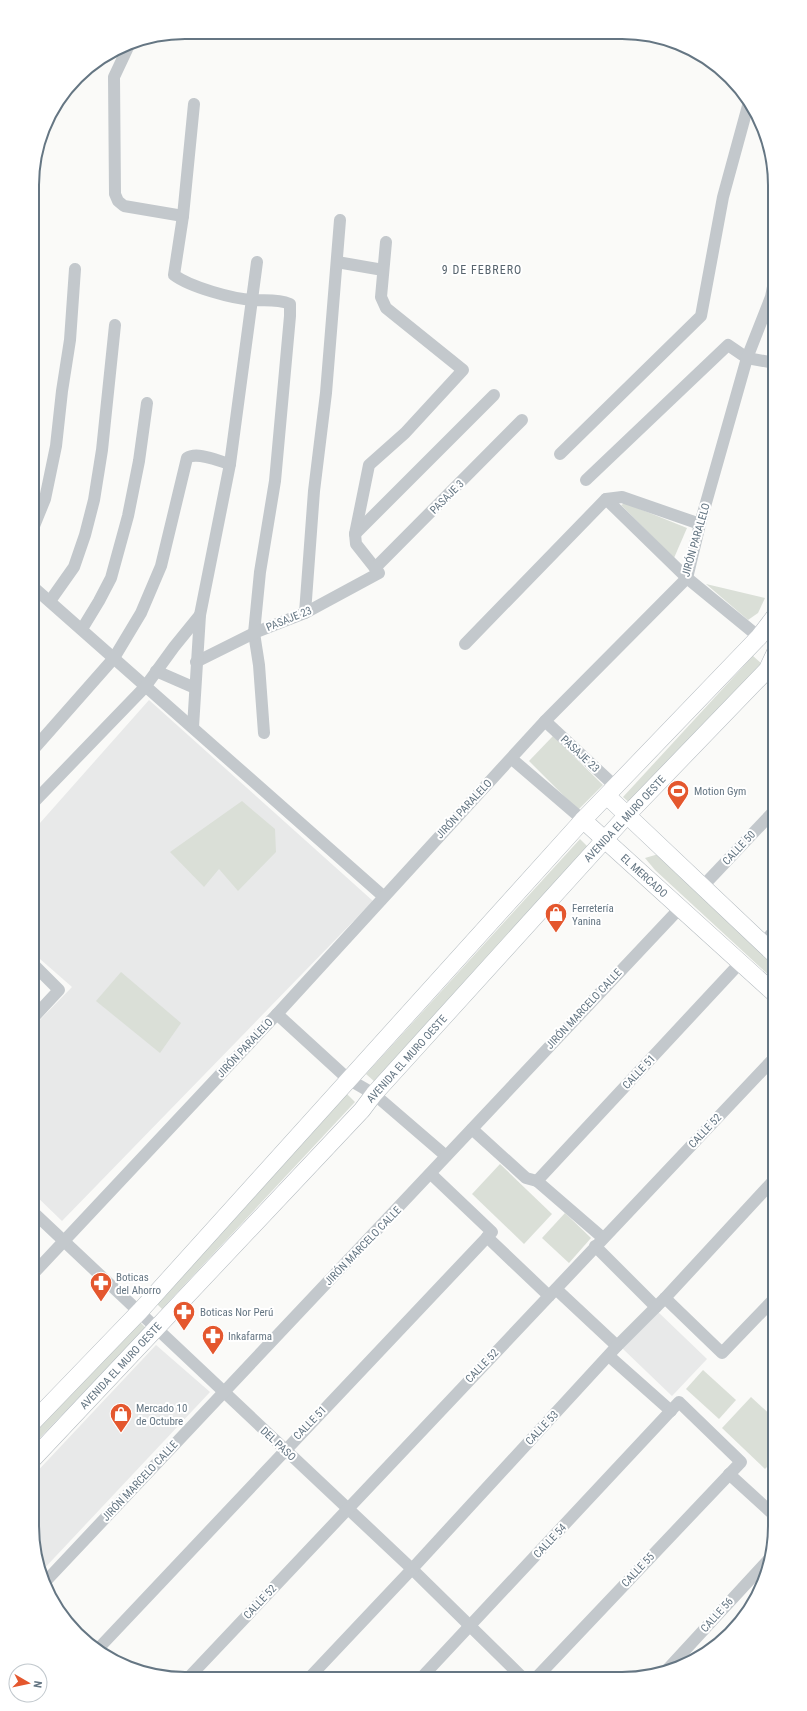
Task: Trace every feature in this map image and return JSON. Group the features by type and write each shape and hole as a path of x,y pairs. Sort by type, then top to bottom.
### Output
{"main road":[{"path":"39,1416 140,1311 583,820 759,636 768,625"},
{"name":"AVENIDA EL MURO OESTE","path":"39,1453 362,1110 374,1094 604,840 768,668"},
{"path":"611,791 627,815 768,948"},
{"name":"EL MERCADO","path":"583,820 768,988"}],"street":[{"path":"126,51 114,78 115,194 118,201 124,206 183,216"},
{"path":"194,104 183,216 174,275 182,281 209,290 252,300 281,300 290,304 274,481 260,572 254,633 259,665 264,733"},
{"path":"560,454 701,316 723,197 747,110"},
{"path":"305,613 314,491 326,393 340,220"},
{"path":"377,570 356,544 355,534 369,465 404,433 463,370 386,308 381,297 386,242"},
{"path":"193,727 200,615 230,464 258,262"},
{"path":"337,262 383,270"},
{"path":"39,514 45,499 56,446 62,391 70,340 75,269"},
{"name":"JIRÓN PARALELO","path":"39,1268 277,1014 383,896 512,759 545,721 687,578 700,524 747,358 768,305"},
{"path":"50,602 74,567 85,536 94,500 102,450 115,325"},
{"path":"586,480 728,345 747,358 768,362"},
{"path":"355,534 494,395"},
{"path":"82,629 111,578 128,516 139,461 147,402"},
{"name":"PASAJE 3","path":"377,570 522,420"},
{"path":"39,743 114,658 141,613 161,566 187,458 191,455 197,455 230,464"},
{"path":"465,644 606,499 622,497 700,524"},
{"path":"606,499 687,578 759,636"},
{"name":"PASAJE 23","path":"196,662 254,633 305,613 377,570"},
{"path":"39,592 383,896"},
{"path":"39,797 145,687 200,615"},
{"path":"156,671 195,688"},
{"name":"PASAJE 23","path":"545,721 611,791"},
{"name":"EL MERCADO","path":"512,759 583,820"},
{"name":"CALLE 50","path":"703,886 768,817"},
{"name":"JIRÓN MARCELO CALLE","path":"49,1578 223,1391 431,1174 446,1156 680,908"},
{"path":"763,943 768,938"},
{"name":"CALLE 51","path":"537,1181 740,962"},
{"path":"39,970 59,990 39,1011"},
{"path":"277,1014 348,1080 374,1094 446,1156"},
{"name":"CALLE 52","path":"194,1672 768,1063"},
{"path":"472,1129 526,1178 537,1181 599,1242 656,1307"},
{"path":"431,1174 489,1234 552,1292 617,1346"},
{"name":"CALLE 53","path":"315,1672 412,1569 617,1346 665,1298 768,1187"},
{"name":"DEL PASO","path":"39,1218 63,1242 140,1311 284,1450 412,1569 470,1628 517,1672"},
{"name":"CALLE 51","path":"101,1645 489,1234"},
{"path":"665,1298 722,1353 768,1305"},
{"path":"609,1356 675,1407"},
{"name":"CALLE 55","path":"542,1672 741,1462 675,1407"},
{"name":"CALLE 54","path":"427,1672 470,1628 675,1407"},
{"path":"729,1474 768,1510"},
{"name":"CALLE 56","path":"674,1662 762,1566"}],"shaded area":[{"path":"625,503 687,528 674,558 621,505"},
{"path":"706,584 765,598 758,613 748,620"},
{"path":"753,656 762,664 632,805 623,797"},
{"path":"149,700 373,901 62,1221 39,1199 39,1021 72,987 39,958 39,824"},
{"path":"553,736 603,785 578,810 529,761"},
{"path":"242,801 275,829 276,852 238,891 219,869 204,887 170,852"},
{"path":"580,839 589,848 375,1082 366,1074"},
{"path":"662,853 768,954 768,975 655,870 645,858"},
{"path":"121,972 181,1023 160,1053 96,1001"},
{"path":"347,1094 355,1102 162,1309 154,1301"},
{"path":"500,1164 552,1214 524,1244 472,1194"},
{"path":"565,1213 591,1238 569,1263 542,1238"},
{"path":"657,1311 707,1359 672,1396 622,1348"},
{"path":"139,1321 146,1328 39,1439 39,1424"},
{"name":"Mercado 10 de Octubre","path":"156,1345 210,1392 45,1567 39,1536 39,1470"},
{"path":"703,1370 736,1400 719,1419 686,1389"},
{"path":"751,1397 768,1413 768,1466 765,1469 722,1428"}],"place":[{"name":"Motion Gym","path":"678,810"},
{"name":"Ferretería Yanina","path":"556,934"},
{"name":"Boticas del Ahorro","path":"101,1302"},
{"name":"Boticas Nor Perú","path":"184,1332"},
{"name":"Inkafarma","path":"213,1356"},
{"name":"Mercado 10 de Octubre","path":"121,1434"}],"district":[{"name":"9 DE FEBRERO","path":"482,270"}]}
